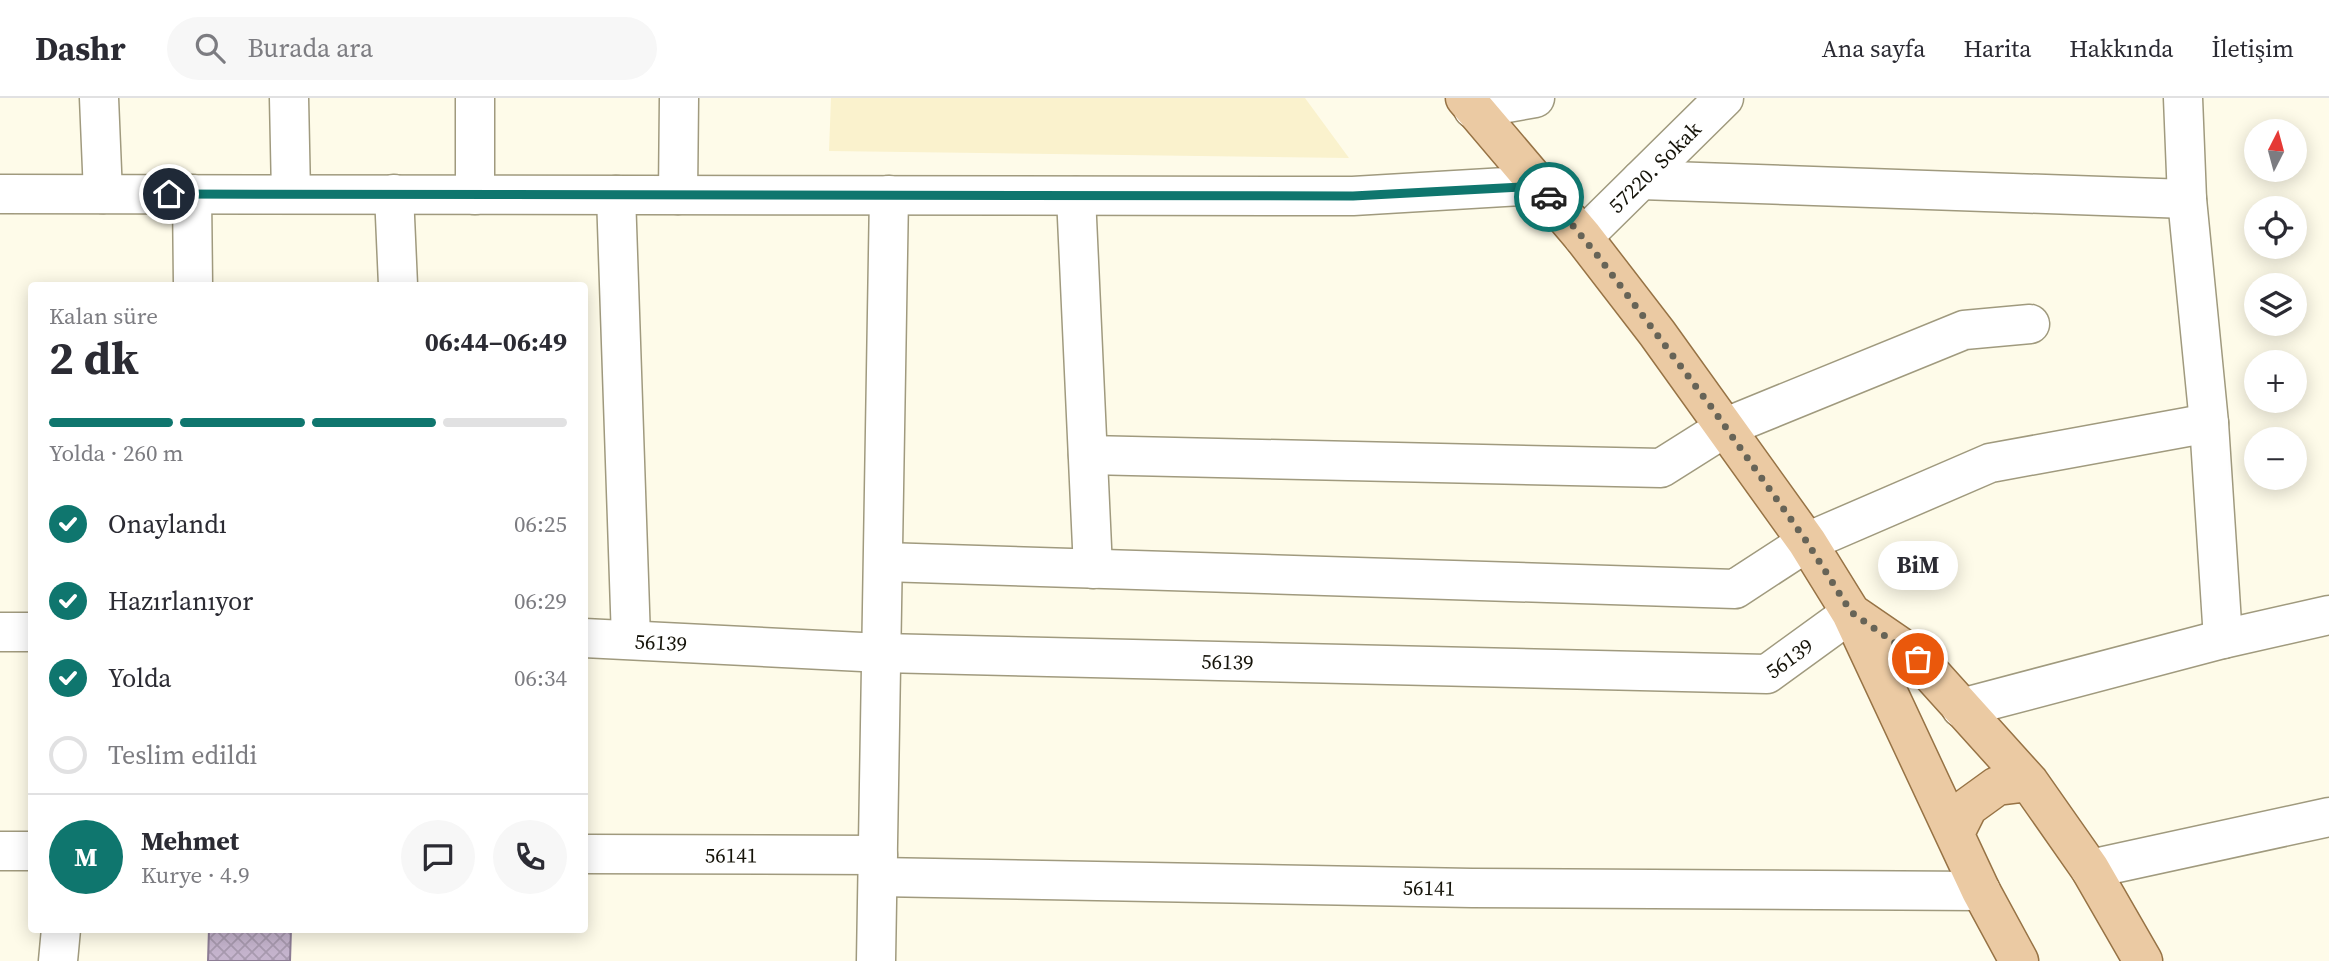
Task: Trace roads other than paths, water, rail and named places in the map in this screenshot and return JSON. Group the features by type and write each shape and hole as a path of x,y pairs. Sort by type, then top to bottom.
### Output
{"main road":[{"path":"1469,103 1583,237 1726,427 1807,542 1851,612 1981,891 2019,961"},
{"path":"1851,612 1918,659 2029,782 2090,869 2143,961"},
{"path":"1955,833 1968,807 1997,786 2029,782"}],"street":[{"path":"99,98 103,194"},
{"path":"289,98 291,194"},
{"path":"475,98 475,195"},
{"path":"678,98 678,195"},
{"path":"1469,103 1535,98"},
{"name":"57220. Sokak","path":"1583,237 1724,98"},
{"path":"2183,98 2187,200 2209,423 2223,639"},
{"path":"1641,180 2187,200"},
{"path":"0,194 1353,196 1539,186"},
{"path":"191,194 193,282"},
{"path":"394,194 398,282"},
{"path":"616,195 631,639"},
{"path":"876,961 889,195"},
{"path":"1076,196 1093,569"},
{"path":"1088,455 1661,468 1726,427 1964,330 2030,324"},
{"path":"884,562 1735,589 1807,542 1990,463 2209,423"},
{"name":"56139","path":"588,638 882,653 1767,674 1851,612"},
{"path":"1961,708 2223,639 2329,615"},
{"path":"0,632 28,632"},
{"path":"2090,869 2329,817"},
{"path":"0,851 28,851"},
{"name":"56141","path":"588,854 1472,888 1981,891"},
{"path":"58,961 61,933"}],"place":[{"name":"BiM","path":"1918,659"}]}
